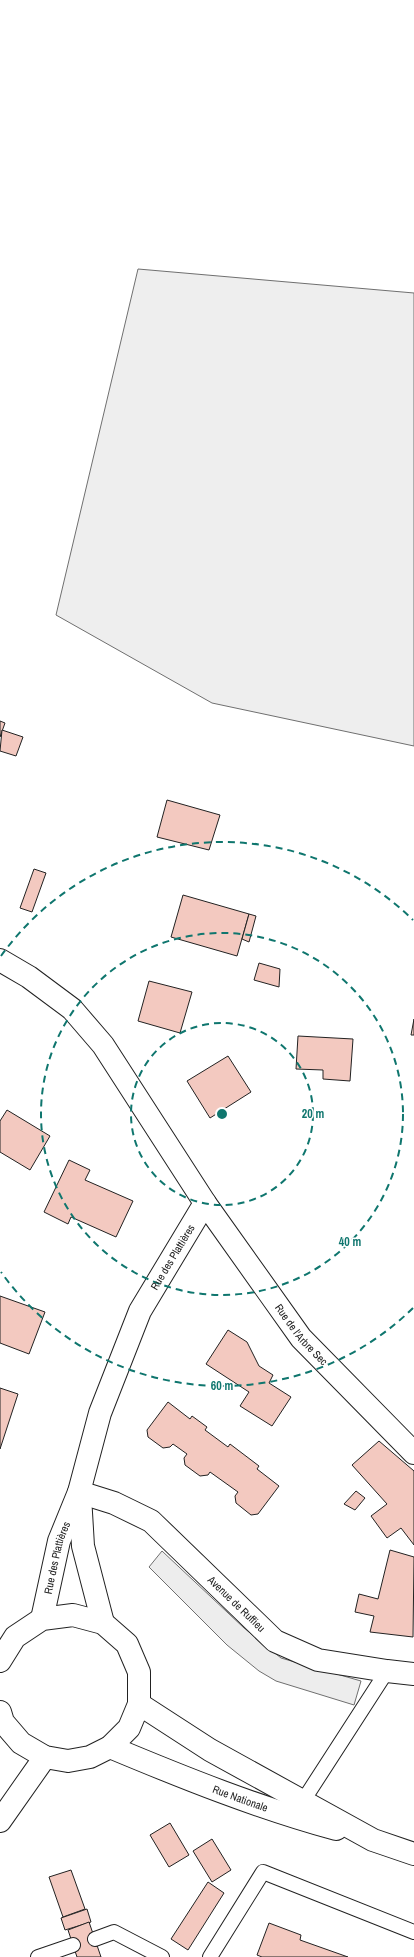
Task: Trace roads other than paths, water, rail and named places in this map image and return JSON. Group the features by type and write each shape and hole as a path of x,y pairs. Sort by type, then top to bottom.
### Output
{"street":[{"path":"0,960 29,976 72,1009 103,1045 205,1203"},
{"name":"Rue de l'Arbre Sec","path":"205,1203 301,1338 414,1454"},
{"name":"Rue des Plattières","path":"42,1619 59,1541 80,1492 100,1413 140,1311 205,1203"},
{"path":"80,1492 83,1546 103,1623"},
{"name":"Avenue de Ruffieu","path":"80,1492 114,1503 151,1521 276,1641 318,1660 387,1672 414,1674"},
{"path":"0,1662 8,1637 42,1619 73,1614 103,1623 126,1644 139,1672 139,1704 128,1728 110,1747 90,1757 68,1761 45,1757 21,1743 3,1722 0,1712"},
{"path":"139,1704 210,1750 373,1840 414,1854"},
{"name":"Rue Nationale","path":"110,1747 181,1776 284,1813 373,1840"},
{"path":"0,1821 45,1757"}],"lane":[{"path":"303,1801 387,1672"},
{"path":"210,1957 263,1872 414,1932"},
{"path":"94,1938 114,1932 162,1957"},
{"path":"38,1957 73,1945"}]}
